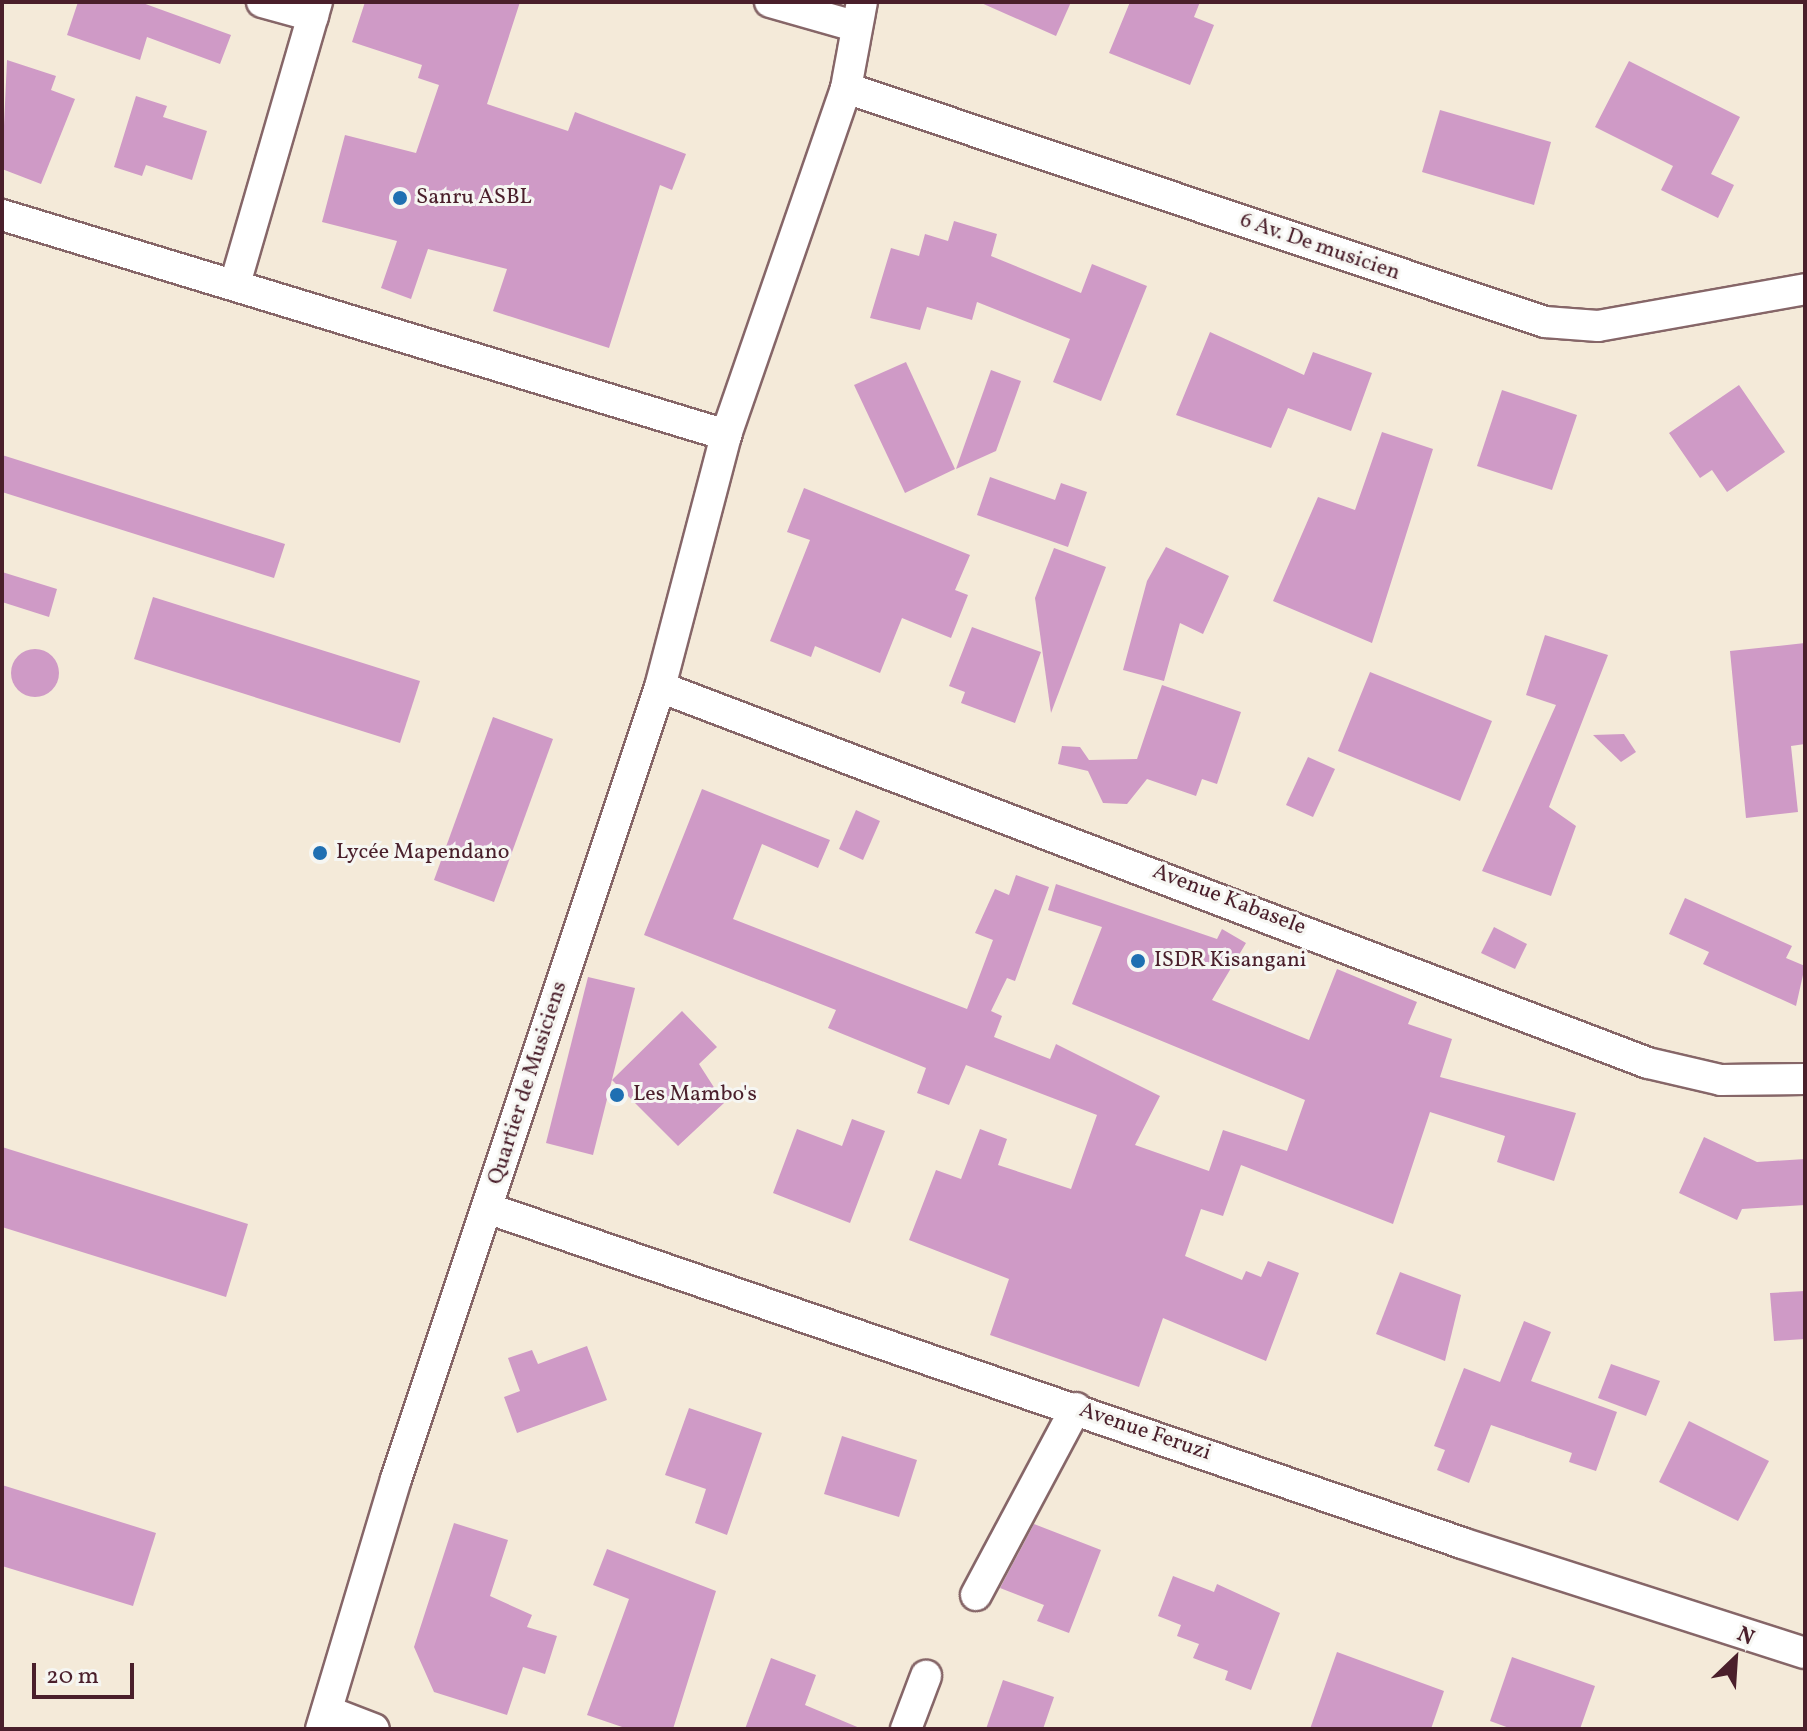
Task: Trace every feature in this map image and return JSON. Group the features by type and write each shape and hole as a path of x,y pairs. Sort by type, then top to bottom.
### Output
{"street":[{"path":"235,284 315,9 262,2"},
{"path":"770,2 858,14"},
{"name":"Quartier de Musiciens","path":"324,1720 487,1208 660,687 726,435 846,88 858,14"},
{"name":"6 Av. De musicien","path":"846,88 1545,322 1598,326 1805,289"},
{"path":"2,215 726,435"},
{"name":"Avenue Kabasele","path":"660,687 1648,1063 1721,1080 1805,1079"},
{"name":"Avenue Feruzi","path":"487,1208 1805,1653"},
{"path":"976,1595 1076,1408"},
{"path":"906,1729 926,1676"},
{"path":"324,1720 374,1729"}],"building":[{"path":"78,2 140,2 231,35 220,64 147,37 140,60 67,35"},
{"path":"365,2 520,2 487,104 568,131 575,112 686,154 672,190 660,185 609,348 493,311 507,269 428,249 411,299 381,288 397,241 322,222 345,135 416,153 439,85 418,78 422,65 352,42"},
{"path":"979,2 1071,2 1056,36"},
{"path":"1130,2 1200,2 1194,17 1214,25 1190,85 1109,53"},
{"path":"7,60 56,76 51,90 75,99 41,184 2,169"},
{"path":"1629,61 1740,117 1711,174 1734,185 1718,218 1661,190 1673,166 1595,127"},
{"path":"136,96 167,106 163,117 207,131 192,180 146,165 142,176 114,167"},
{"path":"1440,110 1551,142 1534,205 1422,172"},
{"path":"954,221 997,234 991,256 1081,293 1092,264 1147,286 1101,401 1053,382 1070,339 977,302 972,320 927,307 920,330 870,318 891,248 919,256 925,234 948,241"},
{"path":"1210,332 1304,375 1313,352 1372,373 1351,431 1288,408 1271,448 1176,415"},
{"path":"906,362 955,469 905,493 854,385"},
{"path":"991,370 1021,381 996,451 956,469"},
{"path":"1739,385 1785,452 1727,492 1712,470 1700,478 1669,433"},
{"path":"1502,390 1577,415 1552,490 1477,466"},
{"path":"1382,432 1433,449 1372,643 1273,601 1318,497 1355,510"},
{"path":"2,455 285,544 274,578 2,492"},
{"path":"990,477 1055,500 1061,483 1087,492 1068,547 977,515"},
{"path":"804,488 970,555 955,590 968,595 951,638 902,618 880,673 815,646 811,657 770,641 810,540 787,532"},
{"path":"1166,547 1229,576 1203,634 1180,623 1164,681 1123,670 1147,581"},
{"path":"1054,548 1106,567 1051,713 1035,598"},
{"path":"2,572 57,589 49,617 2,602"},
{"path":"153,597 420,681 400,743 134,659"},
{"path":"972,627 1041,652 1015,723 961,703 965,692 949,686"},
{"path":"1545,635 1608,655 1549,807 1576,826 1551,896 1482,871 1556,705 1526,695"},
{"path":"1805,643 1805,744 1791,746 1798,812 1746,818 1730,651"},
{"path":"35,649 52,656 59,673 52,690 35,697 18,690 11,673 18,656"},
{"path":"1370,672 1492,721 1460,801 1338,751"},
{"path":"1162,685 1241,712 1217,784 1202,779 1196,796 1147,779 1127,804 1103,803 1088,771 1058,764 1062,746 1080,747 1089,760 1137,759"},
{"path":"493,717 553,739 494,902 434,880"},
{"path":"1624,734 1636,752 1621,762 1593,735"},
{"path":"1308,757 1335,769 1313,817 1286,805"},
{"path":"702,789 830,840 818,868 762,844 733,919 967,1009 993,940 975,933 995,889 1009,895 1016,875 1049,887 1015,981 1007,978 991,1011 1002,1016 994,1037 1050,1059 1056,1044 1160,1096 1135,1145 1209,1171 1223,1130 1287,1151 1305,1100 1072,1004 1102,927 1048,910 1056,884 1217,939 1222,929 1246,943 1212,1000 1309,1040 1337,969 1417,1002 1408,1024 1452,1039 1440,1077 1576,1113 1554,1181 1497,1162 1505,1136 1430,1112 1393,1224 1241,1165 1223,1216 1201,1209 1185,1256 1242,1280 1246,1271 1261,1277 1268,1261 1299,1273 1266,1361 1163,1318 1139,1387 990,1335 1009,1279 909,1240 936,1170 961,1179 980,1129 1007,1139 998,1165 1071,1189 1097,1115 966,1065 949,1105 917,1093 926,1068 828,1028 836,1010 644,935"},
{"path":"856,810 880,821 863,860 839,849"},
{"path":"1685,898 1792,946 1786,958 1805,966 1796,1006 1703,964 1709,952 1669,934"},
{"path":"1494,927 1527,944 1515,969 1481,953"},
{"path":"588,977 635,988 593,1155 546,1143"},
{"path":"682,1011 717,1047 699,1064 724,1103 678,1146 612,1080"},
{"path":"852,1119 885,1131 850,1223 773,1193 797,1129 842,1146"},
{"path":"1704,1137 1757,1162 1805,1159 1805,1205 1742,1209 1737,1220 1679,1193"},
{"path":"2,1147 248,1224 226,1297 2,1227"},
{"path":"1400,1272 1461,1295 1445,1361 1376,1334"},
{"path":"1805,1291 1805,1339 1774,1341 1770,1293"},
{"path":"1524,1321 1551,1332 1531,1381 1617,1412 1596,1471 1569,1462 1572,1453 1491,1425 1469,1483 1437,1470 1445,1450 1434,1446 1464,1368 1500,1382"},
{"path":"587,1346 607,1400 517,1433 504,1397 520,1391 508,1358 532,1350 538,1364"},
{"path":"1611,1364 1660,1381 1646,1416 1598,1398"},
{"path":"689,1408 762,1433 727,1535 695,1523 706,1489 665,1475"},
{"path":"1689,1421 1769,1461 1738,1521 1659,1482"},
{"path":"842,1436 917,1460 899,1517 824,1494"},
{"path":"2,1485 156,1533 133,1606 2,1566"},
{"path":"454,1523 508,1540 490,1596 532,1615 527,1627 557,1636 545,1674 523,1667 507,1715 434,1692 414,1647"},
{"path":"1034,1524 1101,1550 1069,1633 1037,1621 1044,1605 1000,1588"},
{"path":"607,1549 716,1591 673,1729 628,1729 587,1715 629,1599 593,1585"},
{"path":"1173,1576 1214,1592 1217,1584 1280,1613 1251,1690 1225,1680 1228,1671 1193,1658 1199,1644 1177,1636 1181,1625 1158,1616"},
{"path":"1337,1652 1444,1691 1431,1729 1310,1729"},
{"path":"1512,1657 1595,1686 1580,1729 1512,1729 1490,1721"},
{"path":"771,1658 816,1675 805,1705 862,1729 745,1729"},
{"path":"1003,1680 1054,1697 1043,1729 986,1729"}],"place":[{"name":"Sanru ASBL","path":"400,198"},
{"name":"Lycée Mapendano","path":"320,853"},
{"name":"ISDR Kisangani","path":"1138,961"},
{"name":"Les Mambo's","path":"617,1095"}]}
